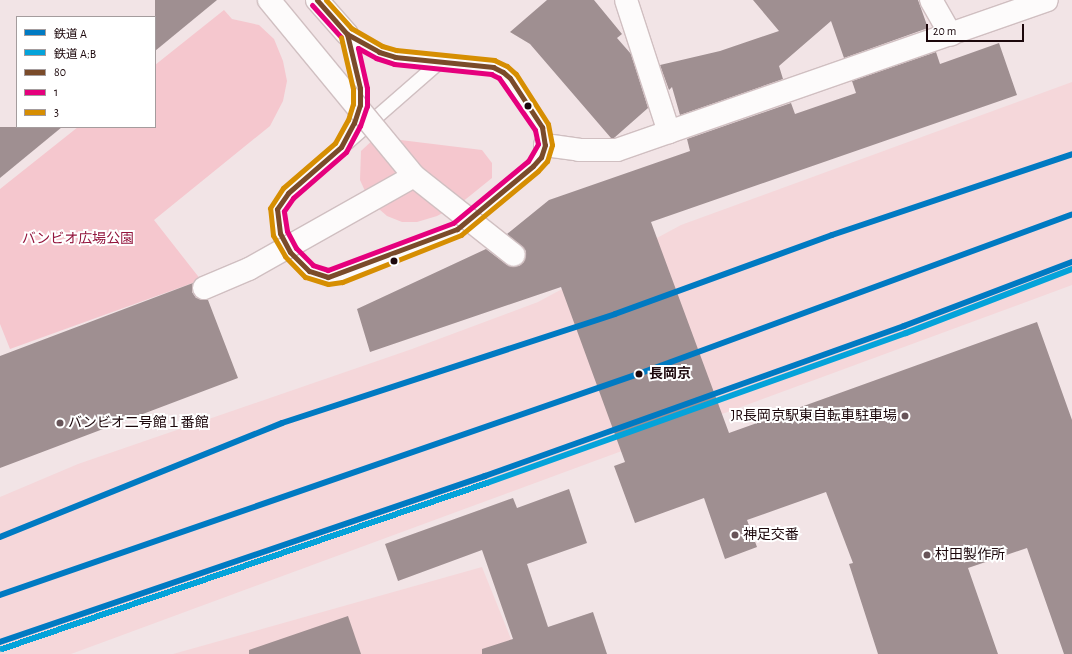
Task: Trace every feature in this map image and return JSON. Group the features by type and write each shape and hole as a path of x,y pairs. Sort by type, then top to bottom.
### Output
{"street":[{"path":"269,0 414,176 514,255"},
{"path":"317,0 347,34"},
{"path":"626,0 669,132"},
{"path":"931,0 951,35"},
{"path":"545,145 578,150 617,150 951,35 1047,0"},
{"path":"204,288 249,269 414,176"}],"lane":[{"path":"347,34 379,52 395,57 440,61 493,68 503,72 510,78 539,122 545,145 541,157 533,166 457,229 328,277 309,271 290,252 280,233 277,209 288,193 440,61"},
{"path":"341,147 360,105 359,73 347,34"}],"shaded area":[{"path":"1072,82 1072,285 71,654 0,654 0,497 78,464 412,349 538,302 681,225"},
{"path":"482,567 517,654 173,654"}],"green space":[{"name":"バンビオ広場公園","path":"224,10 232,19 259,25 274,39 283,61 287,81 283,101 270,126 154,220 201,280 10,349 0,324 0,189 77,128 156,128 156,64"},
{"path":"376,137 482,150 492,163 492,178 461,203 437,216 417,222 402,222 387,216 379,209 365,191 360,180 361,151"}],"building":[{"path":"155,0 217,0 156,50"},
{"path":"547,0 594,0 622,34 617,38 631,54 648,108 614,138 611,138 530,44 510,32"},
{"path":"753,0 918,0 928,28 844,58 831,21 779,66 783,79 680,115 672,87 669,90 660,65 720,51 779,31"},
{"path":"999,43 1017,95 651,222 729,433 1037,322 1072,420 1072,654 1064,654 1027,548 968,568 998,654 878,654 849,564 853,563 826,492 747,520 757,547 725,559 704,498 635,523 614,466 625,462 561,287 370,352 357,309 486,249 507,265 519,266 524,262 526,251 507,234 549,200 690,151 687,139 791,103 795,114 856,93 852,81 936,52 940,64"},
{"path":"0,127 61,128 0,178"},
{"name":"バンビオ二号館１番館","path":"193,283 192,292 196,298 208,300 238,378 0,468 0,356"},
{"path":"569,489 587,543 527,564 548,627 593,612 607,654 482,654 482,649 513,639 482,550 398,581 385,544 513,498 517,508"},
{"path":"348,616 361,654 249,654 249,650"}],"rail line":[{"name":"A","path":"0,537 282,423 615,314 832,235 1072,154"},
{"name":"A","path":"0,595 641,373 1072,214"},
{"name":"A","path":"0,642 485,476 904,326 1072,262"},
{"name":"A;B","path":"2,649 487,483 906,333 1072,269"}],"transit line":[{"name":"80","path":"317,0 347,34"},
{"name":"3","path":"326,0 351,28 382,46 396,50 494,60 507,66 516,74 548,124 552,145 547,161 538,171 461,235 342,282 328,284 305,277 285,256 273,235 270,208 283,188 335,143 348,120 353,104 353,89 341,37"},
{"name":"1","path":"312,5 341,37"},
{"name":"80","path":"347,34 379,52 395,57 493,67 503,72 510,78 542,127 545,145 541,157 533,166 457,229 328,277 309,271 290,252 280,233 277,209 288,193 341,147 354,123 360,105 360,88 347,34"},
{"name":"1","path":"358,48 376,58 394,64 491,74 499,78 535,130 538,144 528,161 453,223 328,270 313,265 296,248 287,231 284,211 293,198 346,152 360,126 367,106 367,88 358,48"}],"place":[{"name":"長岡京","path":"639,374"},
{"name":"JR長岡京駅東自転車駐車場","path":"905,416"},
{"name":"バンビオ二号館１番館","path":"60,423"},
{"name":"神足交番","path":"735,535"},
{"name":"村田製作所","path":"927,555"}]}
